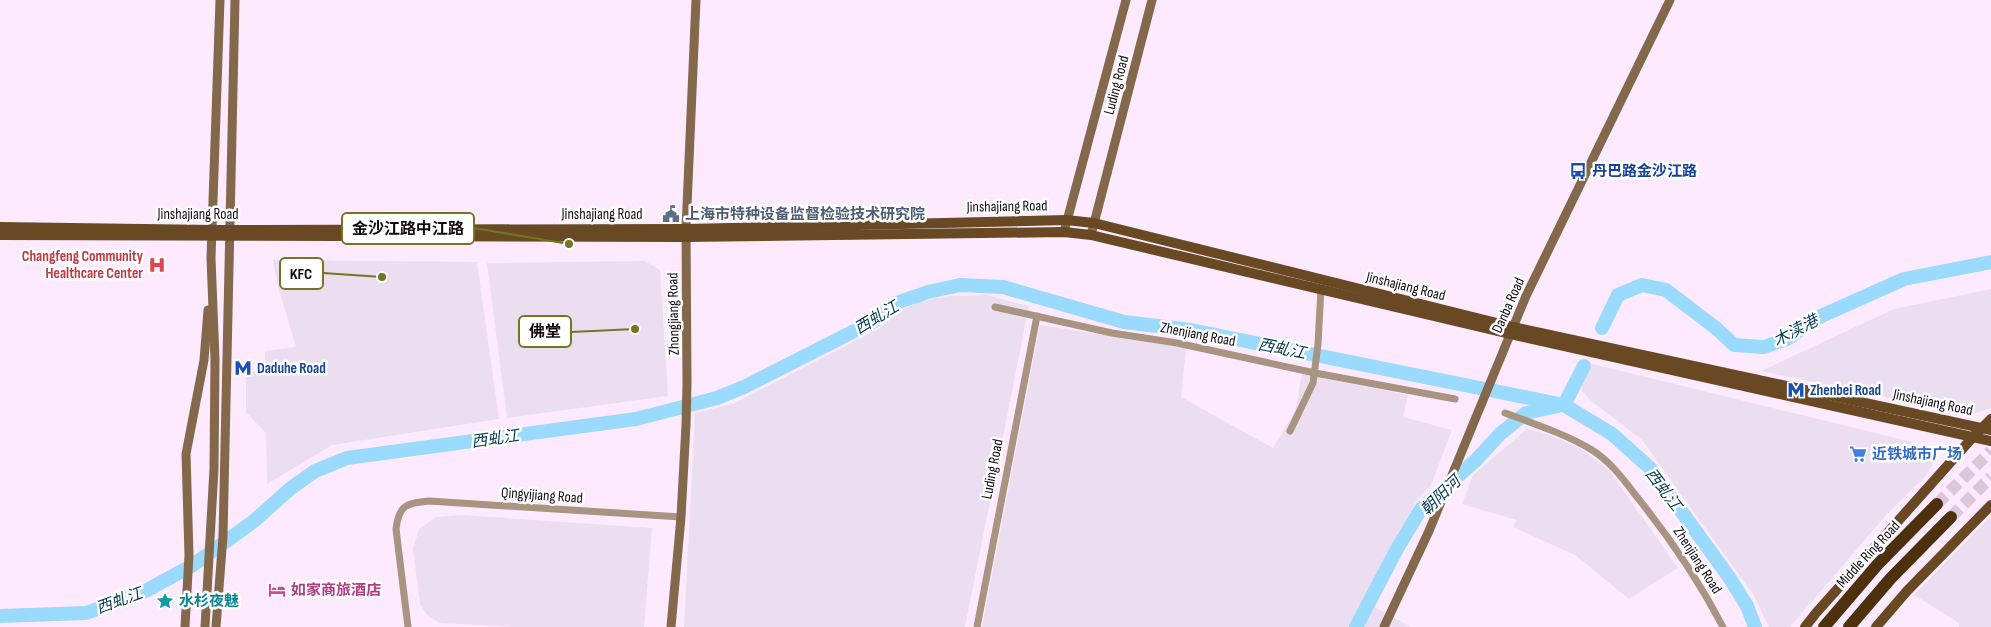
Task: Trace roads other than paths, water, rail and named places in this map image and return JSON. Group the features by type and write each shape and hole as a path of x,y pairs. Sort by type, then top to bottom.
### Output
{"highway":[{"name":"Middle Ring Road","path":"1824,627 1878,564 1938,504"},
{"path":"1849,627 1891,578 1951,517"}],"main road":[{"path":"205,627 211,545 216,378 212,298 212,234 220,0"},
{"path":"216,627 224,536 231,234 232,65 235,0"},
{"name":"Zhongjiang Road","path":"671,627 686,425 686,233 696,0"},
{"name":"Luding Road","path":"1064,232 1126,0"},
{"name":"Luding Road","path":"1091,235 1152,0"},
{"name":"Danba Road","path":"1384,627 1429,531 1526,296 1670,0"},
{"name":"Jinshajiang Road","path":"686,233 1066,220 1094,223 1511,330 1991,441"},
{"name":"Jinshajiang Road","path":"0,227 212,234"},
{"name":"Jinshajiang Road","path":"0,235 1064,232 1091,235 1321,290 1987,429"},
{"path":"185,627 189,555 186,454 202,368 207,314 212,298"},
{"path":"1805,627 1973,437 1987,429 1991,419"},
{"path":"1876,627 1907,591 1991,505"}],"street":[{"path":"1290,431 1313,383 1318,344 1321,290"},
{"name":"Zhenjiang Road","path":"995,307 1112,333 1177,343 1455,400"},
{"name":"Luding Road","path":"976,627 1037,316"},
{"name":"Zhenjiang Road","path":"1505,413 1582,445 1598,454 1612,467 1645,506 1686,563 1724,627"},
{"name":"Qingyijiang Road","path":"408,627 396,529 398,517 403,507 414,502 429,501 680,517"}],"waterway":[{"name":"木渎港","path":"1602,328 1618,295 1642,285 1666,290 1717,329 1734,345 1764,347 1787,339 1819,317 1904,279 1991,262"},
{"name":"西虬江","path":"0,616 86,613 140,594 193,565 254,521 291,488 315,471 347,458 636,419 717,398 744,387 874,321 896,303 928,292 960,285 1003,287 1124,322 1191,330 1564,405 1612,434 1650,468 1729,577 1747,606 1755,627"},
{"name":"木渎港","path":"1564,405 1584,366"},
{"name":"朝阳河","path":"1356,627 1397,549 1421,509 1476,460 1500,434 1526,413 1558,406"}],"tunnel":[{"path":"1937,504 1991,451"},
{"path":"1951,517 1991,477"}],"place":[{"name":"丹巴路金沙江路","path":"1578,171"},
{"name":"上海市特种设备监督检验技术研究院","path":"671,214"},
{"name":"金沙江路中江路","path":"569,244"},
{"name":"Changfeng Community Healthcare Center","path":"157,265"},
{"name":"KFC","path":"382,277"},
{"name":"佛堂","path":"635,329"},
{"name":"Daduhe Road","path":"243,368"},
{"name":"Zhenbei Road","path":"1796,390"},
{"name":"近铁城市广场","path":"1858,454"},
{"name":"如家商旅酒店","path":"277,590"},
{"name":"水杉夜魅","path":"165,601"}]}
